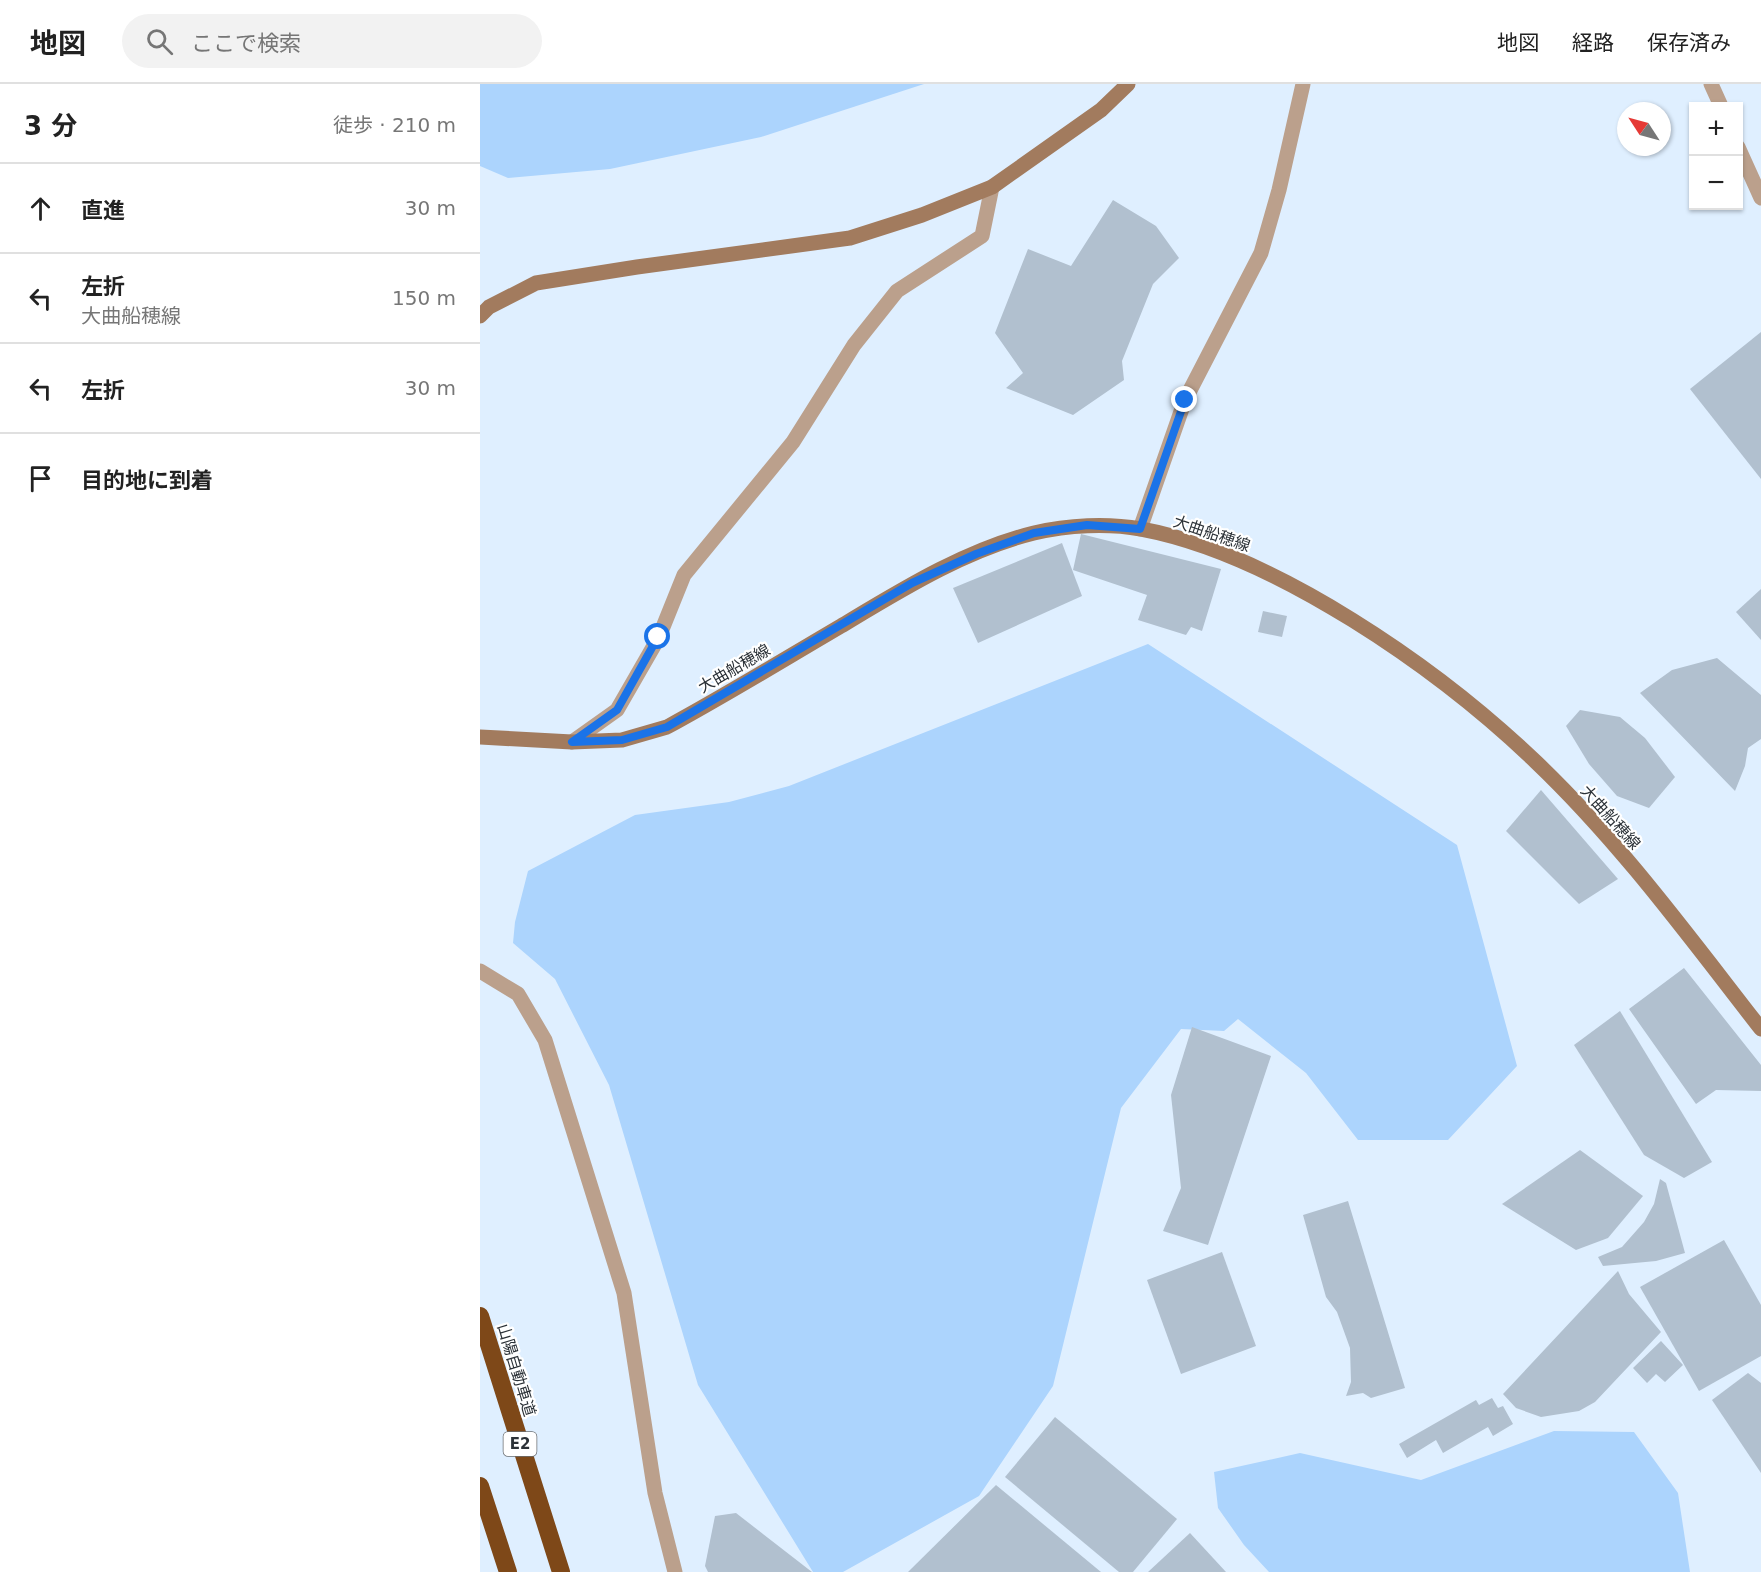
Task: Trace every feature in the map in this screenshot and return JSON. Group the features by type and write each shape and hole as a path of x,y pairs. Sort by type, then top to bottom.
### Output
{"highway":[{"name":"山陽自動車道","path":"480,1316 561,1572"},
{"path":"480,1486 508,1572"}],"main road":[{"path":"480,316 489,307 536,284 637,267 850,238 922,215 992,187 1101,110 1128,84"},
{"name":"大曲船穂線","path":"480,737 572,742 622,740 667,727 912,583 976,554 1034,533 1087,525 1140,529 1196,544 1252,566 1323,603 1392,647 1466,699 1538,763 1605,836 1679,924 1761,1029"}],"street":[{"path":"1140,529 1185,400 1261,253 1280,190 1303,84"},
{"path":"1711,84 1719,102"},
{"path":"1742,156 1761,198"},
{"path":"572,742 617,710 658,637 684,575 793,442 855,345 897,291 982,236 992,187"},
{"path":"480,971 518,994 545,1040 624,1293 655,1493 675,1572"}],"shaded area":[{"path":"480,84 924,84 761,137 610,169 508,178 480,166"},
{"path":"1148,644 1457,845 1517,1066 1448,1140 1358,1140 1306,1073 1238,1019 1224,1031 1181,1029 1121,1108 1053,1386 979,1496 843,1572 813,1572 698,1385 609,1085 555,979 513,943 515,922 528,871 635,815 729,802 789,786"},
{"path":"1554,1431 1634,1432 1678,1493 1690,1572 1269,1572 1244,1545 1218,1508 1214,1472 1300,1453 1421,1480"}],"building":[{"path":"1113,200 1156,226 1179,258 1153,284 1122,361 1124,380 1073,415 1006,388 1023,373 995,333 1028,249 1071,266"},
{"path":"1761,332 1761,479 1690,389"},
{"path":"1081,534 1221,569 1202,631 1191,627 1186,635 1138,620 1147,595 1073,570"},
{"path":"1062,543 1082,596 978,643 953,588"},
{"path":"1761,589 1761,640 1736,612"},
{"path":"1263,611 1287,616 1282,637 1258,632"},
{"path":"1717,658 1761,695 1761,739 1748,748 1745,766 1735,791 1640,693 1672,670"},
{"path":"1580,710 1620,717 1645,738 1675,777 1649,808 1617,796 1589,764 1566,726"},
{"path":"1541,790 1618,879 1579,904 1506,831"},
{"path":"1684,968 1761,1065 1761,1091 1716,1090 1696,1104 1629,1009"},
{"path":"1620,1011 1712,1162 1684,1178 1644,1155 1574,1045"},
{"path":"1192,1027 1271,1056 1208,1245 1163,1231 1181,1188 1171,1095"},
{"path":"1580,1150 1643,1196 1608,1238 1576,1250 1502,1204"},
{"path":"1660,1179 1666,1183 1685,1253 1656,1261 1603,1266 1598,1257 1622,1247 1644,1222 1654,1204"},
{"path":"1348,1201 1405,1388 1371,1398 1363,1393 1346,1396 1351,1382 1350,1348 1337,1312 1326,1297 1303,1215"},
{"path":"1724,1240 1761,1305 1761,1356 1699,1391 1640,1287"},
{"path":"1222,1252 1256,1346 1181,1374 1147,1280"},
{"path":"1618,1271 1629,1294 1661,1332 1595,1402 1579,1411 1541,1417 1516,1408 1503,1394"},
{"path":"1661,1341 1683,1365 1665,1382 1656,1374 1647,1383 1633,1368"},
{"path":"1748,1373 1761,1383 1761,1473 1712,1400"},
{"path":"1492,1398 1498,1408 1503,1406 1513,1424 1493,1436 1488,1427 1443,1453 1436,1440 1407,1458 1399,1444 1476,1400 1479,1405"},
{"path":"1055,1417 1177,1519 1133,1572 1119,1572 1005,1477"},
{"path":"996,1485 1101,1572 908,1572"},
{"path":"736,1513 812,1572 708,1572 705,1566 715,1516"},
{"path":"1190,1533 1226,1572 1148,1572"}],"route":[{"path":"658,637 617,710 572,742 622,740 667,727 724,696 912,583 976,554 1034,533 1087,525 1140,529 1185,400"}]}
